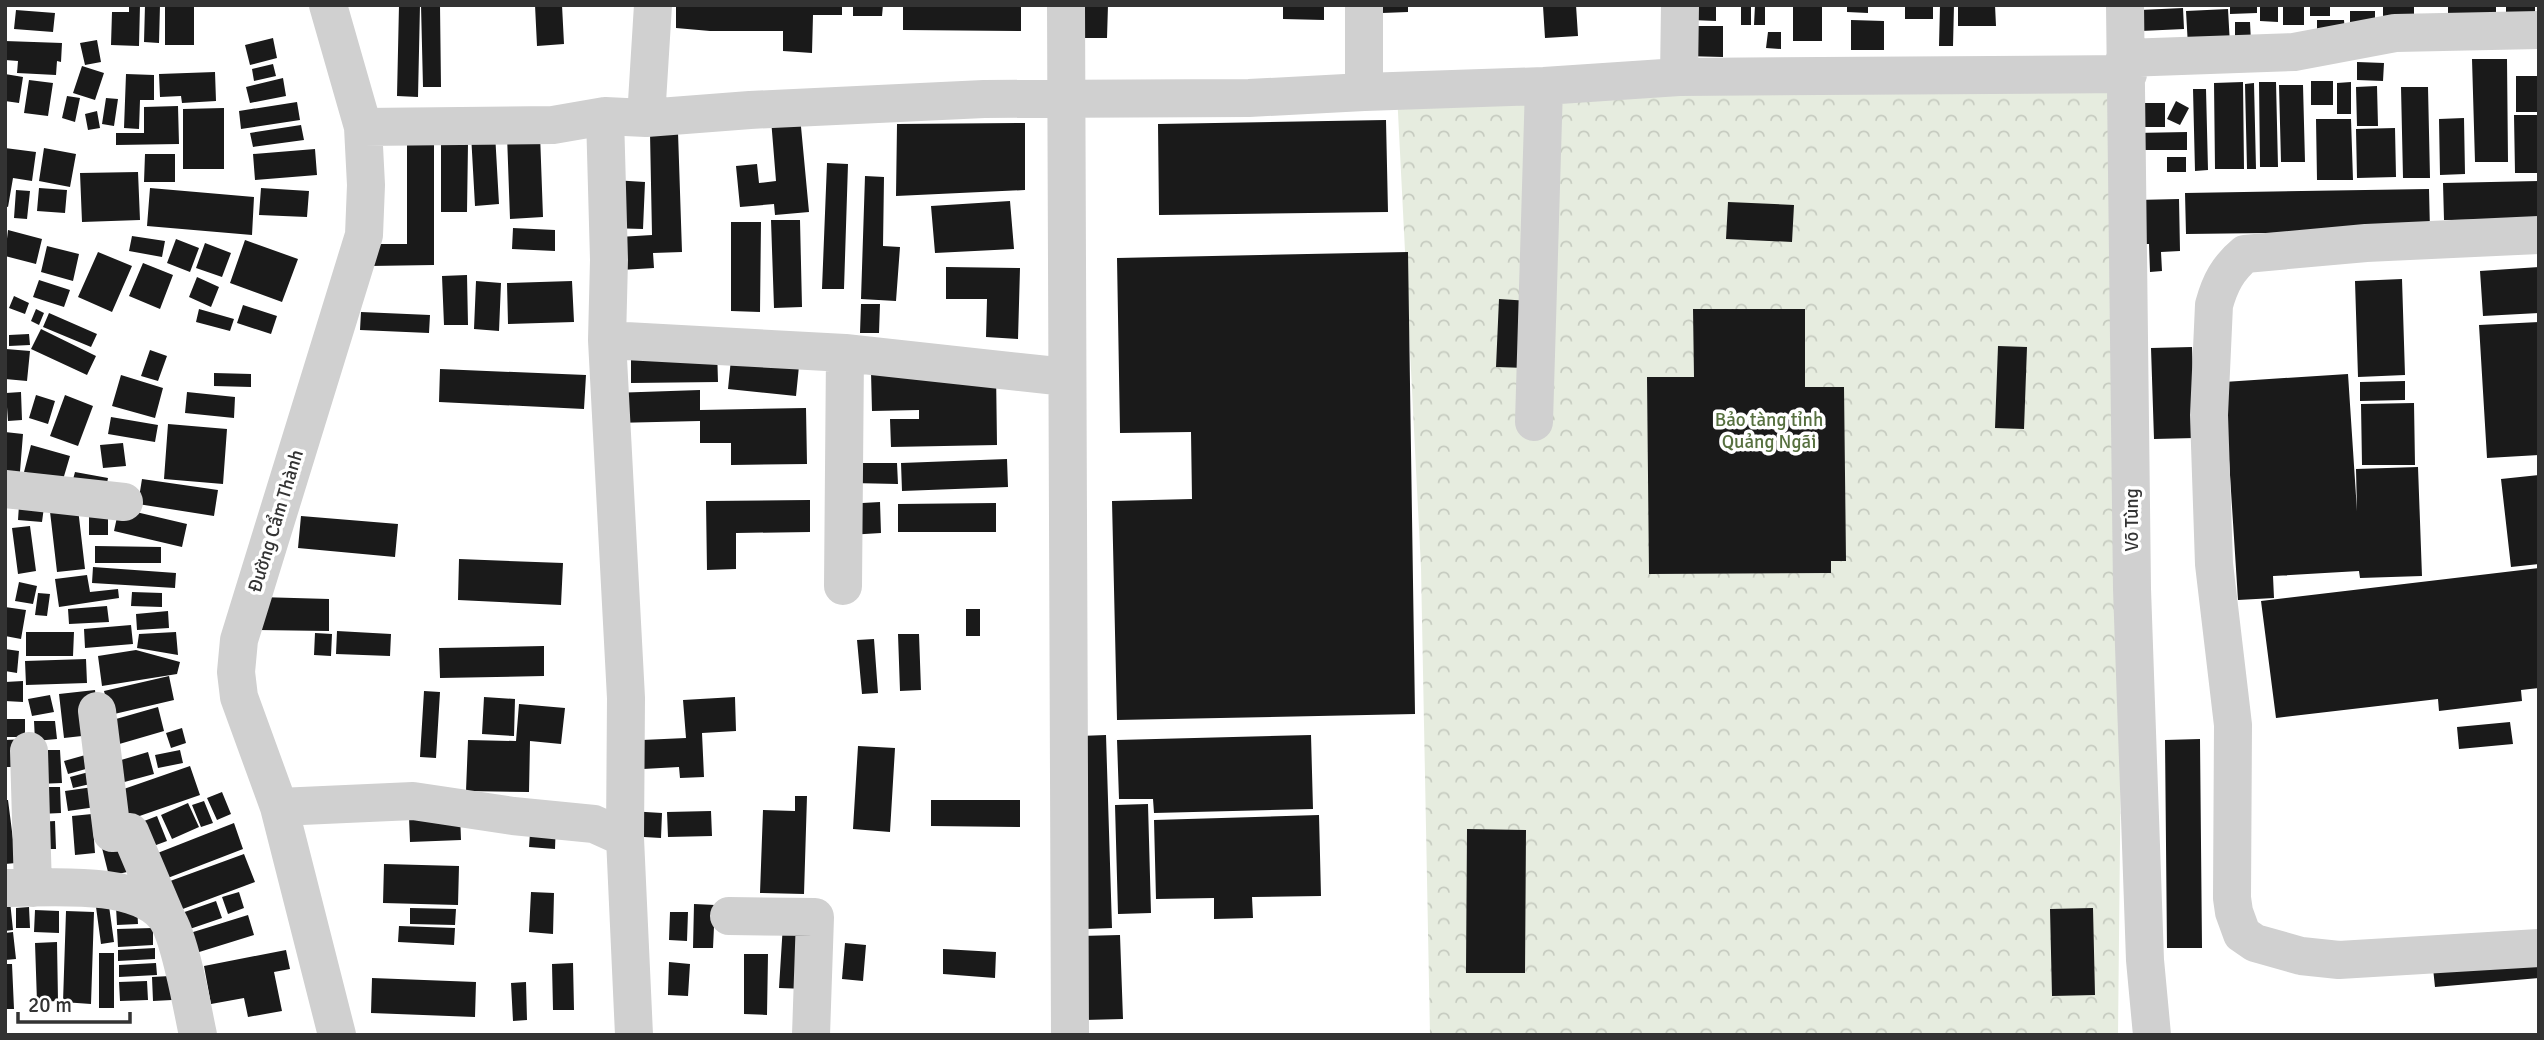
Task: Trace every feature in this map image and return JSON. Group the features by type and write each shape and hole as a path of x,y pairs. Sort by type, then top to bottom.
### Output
{"street":[{"name":"Đường Cẩm Thành","path":"328,5 363,127 366,185 364,235 239,640 236,671 239,697 279,807 338,1035"},
{"path":"646,118 653,5"},
{"path":"1066,5 1070,1035"},
{"path":"1364,5 1364,92"},
{"path":"1679,77 1680,5"},
{"name":"Võ Tùng","path":"2126,5 2132,589 2145,960 2152,1035"},
{"path":"363,127 553,125 605,117 646,118 750,110 984,99 1249,98 1544,86 1679,77 2127,66 2294,52 2395,33 2539,30"},
{"path":"1534,422 1544,86"},
{"path":"605,117 609,260 607,340 626,698 625,838 634,1035"},
{"path":"2539,235 2366,243 2245,254 2230,267 2218,288 2214,305 2209,415 2214,564 2233,724 2232,898 2242,934 2255,943 2276,950 2339,960 2539,948"},
{"path":"607,340 845,354 1066,377"},
{"path":"843,586 845,354"},
{"path":"5,489 124,502"},
{"path":"97,711 113,833 130,832 157,909 185,976 198,1035"},
{"path":"29,751 19,888 121,893 157,909"},
{"path":"279,807 413,801 513,816 594,824 625,838"},
{"path":"729,916 815,917 811,1035"}],"green space":[{"name":"Bảo tàng tỉnh Quảng Ngãi","path":"2128,74 2118,1035 1430,1035 1421,568 1397,93"}],"building":[{"path":"129,5 140,5 139,46 111,45 112,12 129,12"},
{"path":"145,5 160,5 159,43 144,42"},
{"path":"165,5 194,5 194,45 165,45"},
{"path":"399,5 420,5 418,97 397,96"},
{"path":"421,5 440,5 441,87 423,87"},
{"path":"535,5 562,5 564,44 537,46"},
{"path":"676,5 842,5 842,15 813,15 812,53 783,51 783,31 676,28"},
{"path":"853,5 883,5 882,16 853,16"},
{"path":"903,5 1021,5 1021,31 903,30"},
{"path":"1075,5 1108,5 1107,38 1074,38"},
{"path":"1283,5 1324,5 1324,20 1283,19"},
{"path":"1382,5 1408,5 1408,12 1382,13"},
{"path":"1576,5 1578,36 1545,38 1543,6"},
{"path":"1691,5 1716,5 1716,21 1692,20"},
{"path":"1755,5 1765,5 1765,25 1754,25"},
{"path":"1793,5 1822,5 1822,41 1793,41"},
{"path":"1847,5 1868,5 1868,13 1847,12"},
{"path":"1905,5 1933,5 1933,19 1905,19"},
{"path":"1940,5 1954,5 1953,46 1939,46"},
{"path":"1958,5 1995,5 1996,26 1958,26"},
{"path":"2230,5 2257,5 2257,13 2230,14"},
{"path":"2260,5 2278,5 2278,22 2260,21"},
{"path":"2330,5 2330,16 2310,16 2310,6"},
{"path":"2448,5 2496,5 2496,21 2448,21"},
{"path":"2506,5 2535,5 2535,17 2506,17"},
{"path":"1741,7 1751,7 1751,25 1741,25"},
{"path":"2283,7 2304,7 2304,25 2283,25"},
{"path":"2383,7 2414,7 2414,22 2383,22"},
{"path":"2183,8 2184,29 2141,31 2140,10"},
{"path":"2228,9 2230,45 2188,46 2186,11"},
{"path":"16,10 55,13 53,32 14,29"},
{"path":"2350,11 2375,11 2375,28 2350,28"},
{"path":"1851,20 1884,21 1884,50 1851,50"},
{"path":"2317,20 2344,20 2345,33 2317,32"},
{"path":"2235,22 2250,22 2251,42 2235,42"},
{"path":"1684,26 1723,26 1723,57 1684,56"},
{"path":"1768,32 1781,32 1781,49 1766,48"},
{"path":"273,38 277,58 250,65 245,45"},
{"path":"97,40 101,62 85,65 80,43"},
{"path":"5,41 62,43 61,62 57,61 56,75 17,73 18,61 5,60"},
{"path":"2472,59 2507,59 2508,162 2475,162"},
{"path":"2357,62 2384,63 2383,81 2357,80"},
{"path":"273,64 276,76 254,81 252,69"},
{"path":"82,66 104,73 95,100 73,93"},
{"path":"215,72 216,101 182,103 181,96 160,97 159,74"},
{"path":"5,74 23,77 19,103 5,101"},
{"path":"126,74 154,75 154,100 140,100 139,129 124,128"},
{"path":"2516,76 2539,76 2539,112 2516,112"},
{"path":"283,78 286,96 250,103 246,87"},
{"path":"29,80 53,83 48,116 24,113"},
{"path":"2311,81 2333,81 2333,105 2311,105"},
{"path":"2243,82 2244,169 2215,169 2214,83"},
{"path":"2259,82 2276,82 2278,167 2260,167"},
{"path":"2351,82 2351,114 2337,114 2337,83"},
{"path":"2254,83 2256,169 2247,169 2245,84"},
{"path":"2279,85 2303,85 2305,162 2281,162"},
{"path":"2377,86 2378,126 2357,126 2356,87"},
{"path":"2401,87 2428,87 2430,178 2403,178"},
{"path":"2193,89 2206,89 2208,170 2195,171"},
{"path":"67,96 80,98 75,122 62,118"},
{"path":"106,98 118,99 114,126 102,124"},
{"path":"2176,101 2189,108 2180,125 2167,119"},
{"path":"297,102 300,120 241,129 239,111"},
{"path":"2136,103 2165,103 2165,127 2136,127"},
{"path":"178,106 179,144 116,145 116,133 144,133 144,107"},
{"path":"224,108 224,169 183,169 183,109"},
{"path":"97,111 100,128 88,130 85,114"},
{"path":"2514,115 2539,115 2539,173 2515,173"},
{"path":"800,116 809,212 775,215 774,204 740,207 736,166 757,164 759,183 776,181 771,119"},
{"path":"2464,118 2465,174 2440,175 2439,119"},
{"path":"2316,119 2351,119 2353,180 2317,180"},
{"path":"1386,120 1388,212 1159,215 1158,124"},
{"path":"1025,123 1025,190 896,196 897,124"},
{"path":"301,125 304,140 253,147 250,133"},
{"path":"2395,128 2396,177 2357,178 2356,129"},
{"path":"678,132 682,252 653,253 654,268 621,270 619,237 652,235 650,133"},
{"path":"2187,132 2187,150 2136,150 2135,133"},
{"path":"495,133 499,204 475,206 471,134"},
{"path":"540,134 543,217 510,219 507,135"},
{"path":"407,142 434,142 434,265 370,266 370,244 407,244"},
{"path":"441,143 468,143 467,212 441,212"},
{"path":"5,148 36,152 32,181 13,178 8,207 5,206"},
{"path":"44,148 76,154 70,187 39,181"},
{"path":"315,149 317,175 255,180 253,154"},
{"path":"145,154 175,154 175,182 144,182"},
{"path":"2167,157 2186,157 2186,172 2167,172"},
{"path":"827,163 848,164 844,289 822,289"},
{"path":"138,172 140,220 82,222 80,173"},
{"path":"865,176 884,177 883,246 900,247 896,301 861,299"},
{"path":"613,180 645,182 643,229 610,228"},
{"path":"2539,181 2539,219 2444,220 2443,183"},
{"path":"39,188 67,190 65,213 37,211"},
{"path":"150,188 254,197 252,235 147,226"},
{"path":"261,188 309,191 307,217 259,215"},
{"path":"2429,189 2430,231 2186,234 2185,193"},
{"path":"16,190 30,191 27,219 14,218"},
{"path":"2179,199 2180,251 2161,252 2162,271 2150,272 2149,244 2138,244 2137,200"},
{"path":"1010,201 1014,249 935,253 931,206"},
{"path":"1728,202 1794,205 1792,242 1726,239"},
{"path":"771,220 800,220 802,307 774,308"},
{"path":"731,222 761,222 760,312 731,311"},
{"path":"513,228 555,230 555,251 512,249"},
{"path":"8,230 42,239 36,264 5,256"},
{"path":"132,236 165,241 162,257 129,251"},
{"path":"176,239 199,248 190,272 167,263"},
{"path":"245,240 298,259 282,302 230,283"},
{"path":"205,243 231,253 222,277 196,268"},
{"path":"47,246 79,254 73,281 41,272"},
{"path":"98,252 132,266 112,312 78,297"},
{"path":"1408,252 1415,714 1117,720 1112,501 1192,499 1191,432 1120,433 1117,258"},
{"path":"143,263 173,275 160,309 129,296"},
{"path":"946,267 1020,268 1018,339 986,337 987,299 946,299"},
{"path":"2539,267 2539,313 2483,316 2480,271"},
{"path":"467,275 468,325 444,325 442,276"},
{"path":"197,277 219,287 211,307 189,297"},
{"path":"2402,279 2405,375 2358,377 2355,281"},
{"path":"39,280 70,290 64,307 33,297"},
{"path":"476,281 501,283 499,331 474,329"},
{"path":"572,281 574,322 508,324 507,283"},
{"path":"14,296 29,303 25,314 9,308"},
{"path":"1499,299 1528,301 1526,368 1496,367"},
{"path":"861,304 880,304 879,333 860,333"},
{"path":"243,305 277,316 271,334 237,323"},
{"path":"36,309 44,313 39,325 31,321"},
{"path":"199,309 234,319 230,331 196,322"},
{"path":"1693,309 1805,309 1805,387 1844,387 1846,561 1831,561 1831,573 1649,574 1647,377 1694,377"},
{"path":"361,312 430,315 429,333 360,330"},
{"path":"49,313 97,334 91,347 43,327"},
{"path":"2539,322 2539,455 2487,458 2479,325"},
{"path":"41,329 96,356 87,375 31,349"},
{"path":"29,334 30,345 9,346 9,335"},
{"path":"1998,346 2027,347 2024,429 1995,428"},
{"path":"2192,347 2195,438 2154,439 2151,348"},
{"path":"6,349 30,351 27,381 5,379"},
{"path":"717,349 718,382 631,383 631,350"},
{"path":"150,350 167,356 158,381 141,376"},
{"path":"731,359 799,366 796,396 728,389"},
{"path":"440,369 586,375 584,409 439,402"},
{"path":"996,370 997,445 891,447 890,419 919,419 919,410 872,411 871,372"},
{"path":"214,373 251,374 251,387 214,386"},
{"path":"2348,374 2357,511 2356,469 2418,467 2422,576 2360,578 2359,571 2273,576 2274,598 2238,600 2224,382"},
{"path":"121,375 163,388 155,418 112,406"},
{"path":"2405,381 2405,400 2360,401 2360,382"},
{"path":"700,390 700,410 806,408 807,464 731,465 731,443 700,443 700,421 613,423 612,393"},
{"path":"21,392 22,420 8,421 6,393"},
{"path":"187,392 235,397 234,418 185,413"},
{"path":"36,395 55,401 48,424 29,418"},
{"path":"65,395 93,406 78,446 50,436"},
{"path":"2414,403 2415,465 2362,465 2361,404"},
{"path":"111,417 158,425 155,442 108,434"},
{"path":"168,424 227,429 223,484 164,479"},
{"path":"5,432 23,434 19,484 5,483"},
{"path":"123,443 126,466 103,468 100,445"},
{"path":"31,445 70,456 62,483 24,472"},
{"path":"1007,459 1008,487 902,491 901,463"},
{"path":"852,463 897,463 898,484 852,483"},
{"path":"75,472 108,478 105,493 71,487"},
{"path":"2539,475 2539,564 2511,567 2501,479"},
{"path":"142,479 218,490 214,516 138,504"},
{"path":"77,500 85,569 57,572 49,503"},
{"path":"810,500 810,532 736,533 736,569 707,570 706,501"},
{"path":"89,501 108,501 108,535 89,535"},
{"path":"880,502 881,533 848,535 845,504"},
{"path":"996,503 996,532 898,532 898,504"},
{"path":"19,505 44,507 42,522 18,520"},
{"path":"119,508 187,524 182,547 114,531"},
{"path":"301,516 398,524 395,557 298,548"},
{"path":"30,526 36,571 18,574 12,528"},
{"path":"95,546 161,547 161,563 95,563"},
{"path":"459,559 563,563 561,605 458,600"},
{"path":"93,567 176,573 175,588 92,583"},
{"path":"2539,568 2539,688 2521,690 2522,701 2439,711 2438,699 2276,718 2261,601"},
{"path":"87,575 90,592 118,589 119,598 59,607 55,579"},
{"path":"19,582 37,586 33,604 15,601"},
{"path":"132,592 162,593 162,607 131,606"},
{"path":"38,593 50,594 47,616 35,615"},
{"path":"259,597 329,599 329,631 258,630"},
{"path":"107,606 109,622 69,624 68,609"},
{"path":"5,607 26,610 21,639 5,636"},
{"path":"966,609 980,609 980,636 966,636"},
{"path":"168,611 169,628 137,630 136,614"},
{"path":"131,625 133,644 85,648 84,629"},
{"path":"337,631 391,634 390,656 336,654"},
{"path":"26,632 74,632 73,656 26,656"},
{"path":"176,632 178,655 137,648 139,634"},
{"path":"315,633 332,634 331,656 314,655"},
{"path":"898,634 919,634 921,690 900,691"},
{"path":"874,639 878,693 862,694 857,640"},
{"path":"544,646 544,676 440,678 439,648"},
{"path":"5,649 19,651 17,673 5,671"},
{"path":"136,650 180,662 177,674 102,686 98,656"},
{"path":"86,659 87,683 26,685 25,661"},
{"path":"169,676 174,700 110,715 104,691"},
{"path":"23,681 23,702 5,701 5,682"},
{"path":"95,690 100,734 64,738 59,694"},
{"path":"424,691 440,692 436,758 420,757"},
{"path":"50,695 54,712 32,716 28,699"},
{"path":"484,697 515,699 514,736 482,734"},
{"path":"735,697 736,731 702,733 704,777 680,778 679,767 643,769 642,740 686,738 683,700"},
{"path":"519,704 565,708 561,744 530,741 529,792 466,791 468,740 516,741"},
{"path":"158,707 164,731 109,747 102,723"},
{"path":"5,719 25,719 25,737 5,737"},
{"path":"34,721 55,721 57,739 35,741"},
{"path":"2510,722 2513,744 2459,749 2457,727"},
{"path":"182,728 186,743 171,748 166,733"},
{"path":"1106,735 1112,928 1086,929 1080,736"},
{"path":"1311,735 1313,809 1154,813 1153,799 1119,799 1117,740"},
{"path":"29,739 30,767 5,767 5,740"},
{"path":"2200,739 2202,948 2167,948 2165,740"},
{"path":"858,746 895,748 890,832 853,829"},
{"path":"36,750 60,750 62,783 37,784"},
{"path":"180,750 183,763 158,768 155,755"},
{"path":"96,752 100,765 68,774 64,761"},
{"path":"148,752 154,774 117,784 111,763"},
{"path":"190,766 200,795 128,820 118,791"},
{"path":"100,769 103,781 73,788 70,777"},
{"path":"107,785 110,805 68,811 65,791"},
{"path":"37,787 60,787 61,813 39,814"},
{"path":"222,792 231,814 217,820 207,798"},
{"path":"795,796 807,796 804,894 760,893 763,810 795,811"},
{"path":"5,800 8,800 16,863 5,864"},
{"path":"931,800 1020,800 1020,827 931,826"},
{"path":"204,801 213,823 201,827 192,805"},
{"path":"188,803 199,827 172,839 161,815"},
{"path":"1148,804 1151,913 1118,914 1115,805"},
{"path":"112,811 127,872 109,876 94,816"},
{"path":"629,811 662,813 661,838 627,836"},
{"path":"711,811 712,836 668,837 667,812"},
{"path":"92,814 95,853 75,855 72,816"},
{"path":"460,814 461,840 410,842 409,817"},
{"path":"1319,815 1321,896 1252,897 1253,918 1214,919 1214,898 1156,899 1154,820"},
{"path":"157,816 167,841 148,848 139,823"},
{"path":"531,819 556,821 555,849 529,847"},
{"path":"55,821 56,849 41,849 39,822"},
{"path":"234,823 243,849 160,881 150,856"},
{"path":"1467,829 1526,830 1525,973 1466,973"},
{"path":"244,854 255,882 172,913 162,884"},
{"path":"384,864 459,866 458,905 383,903"},
{"path":"239,892 244,908 228,914 222,897"},
{"path":"531,892 554,893 553,934 529,932"},
{"path":"5,901 10,901 13,930 5,931"},
{"path":"216,901 222,918 181,932 176,915"},
{"path":"694,904 715,905 713,948 693,948"},
{"path":"109,906 114,942 101,944 96,907"},
{"path":"137,906 138,924 117,925 116,907"},
{"path":"29,907 30,928 16,928 16,908"},
{"path":"410,908 456,909 455,925 410,924"},
{"path":"2093,908 2095,995 2052,996 2050,909"},
{"path":"35,910 59,911 59,933 34,932"},
{"path":"66,911 94,912 91,1004 63,1002"},
{"path":"670,912 688,912 687,941 669,940"},
{"path":"248,915 254,935 196,953 190,933"},
{"path":"783,924 811,925 807,989 779,988"},
{"path":"399,926 455,928 454,945 398,942"},
{"path":"153,928 153,945 118,947 117,929"},
{"path":"13,932 16,959 5,960 5,933"},
{"path":"1120,935 1123,1019 1084,1020 1081,936"},
{"path":"57,942 58,1001 37,1002 35,943"},
{"path":"845,943 866,945 863,981 842,979"},
{"path":"155,948 155,959 118,961 118,950"},
{"path":"943,949 996,952 995,978 943,974"},
{"path":"286,950 290,969 274,972 282,1011 248,1017 244,998 211,1004 204,966"},
{"path":"99,953 114,953 114,1008 99,1008"},
{"path":"744,954 768,954 767,1015 744,1014"},
{"path":"2539,958 2539,978 2435,987 2433,968"},
{"path":"669,962 690,964 688,996 668,995"},
{"path":"156,963 157,975 119,977 119,965"},
{"path":"573,963 574,1010 553,1010 552,964"},
{"path":"5,964 12,964 14,1009 5,1009"},
{"path":"170,976 172,1000 153,1001 152,977"},
{"path":"372,978 476,982 475,1017 371,1013"},
{"path":"147,981 148,1000 120,1001 119,982"},
{"path":"526,982 527,1020 513,1021 511,983"}]}
